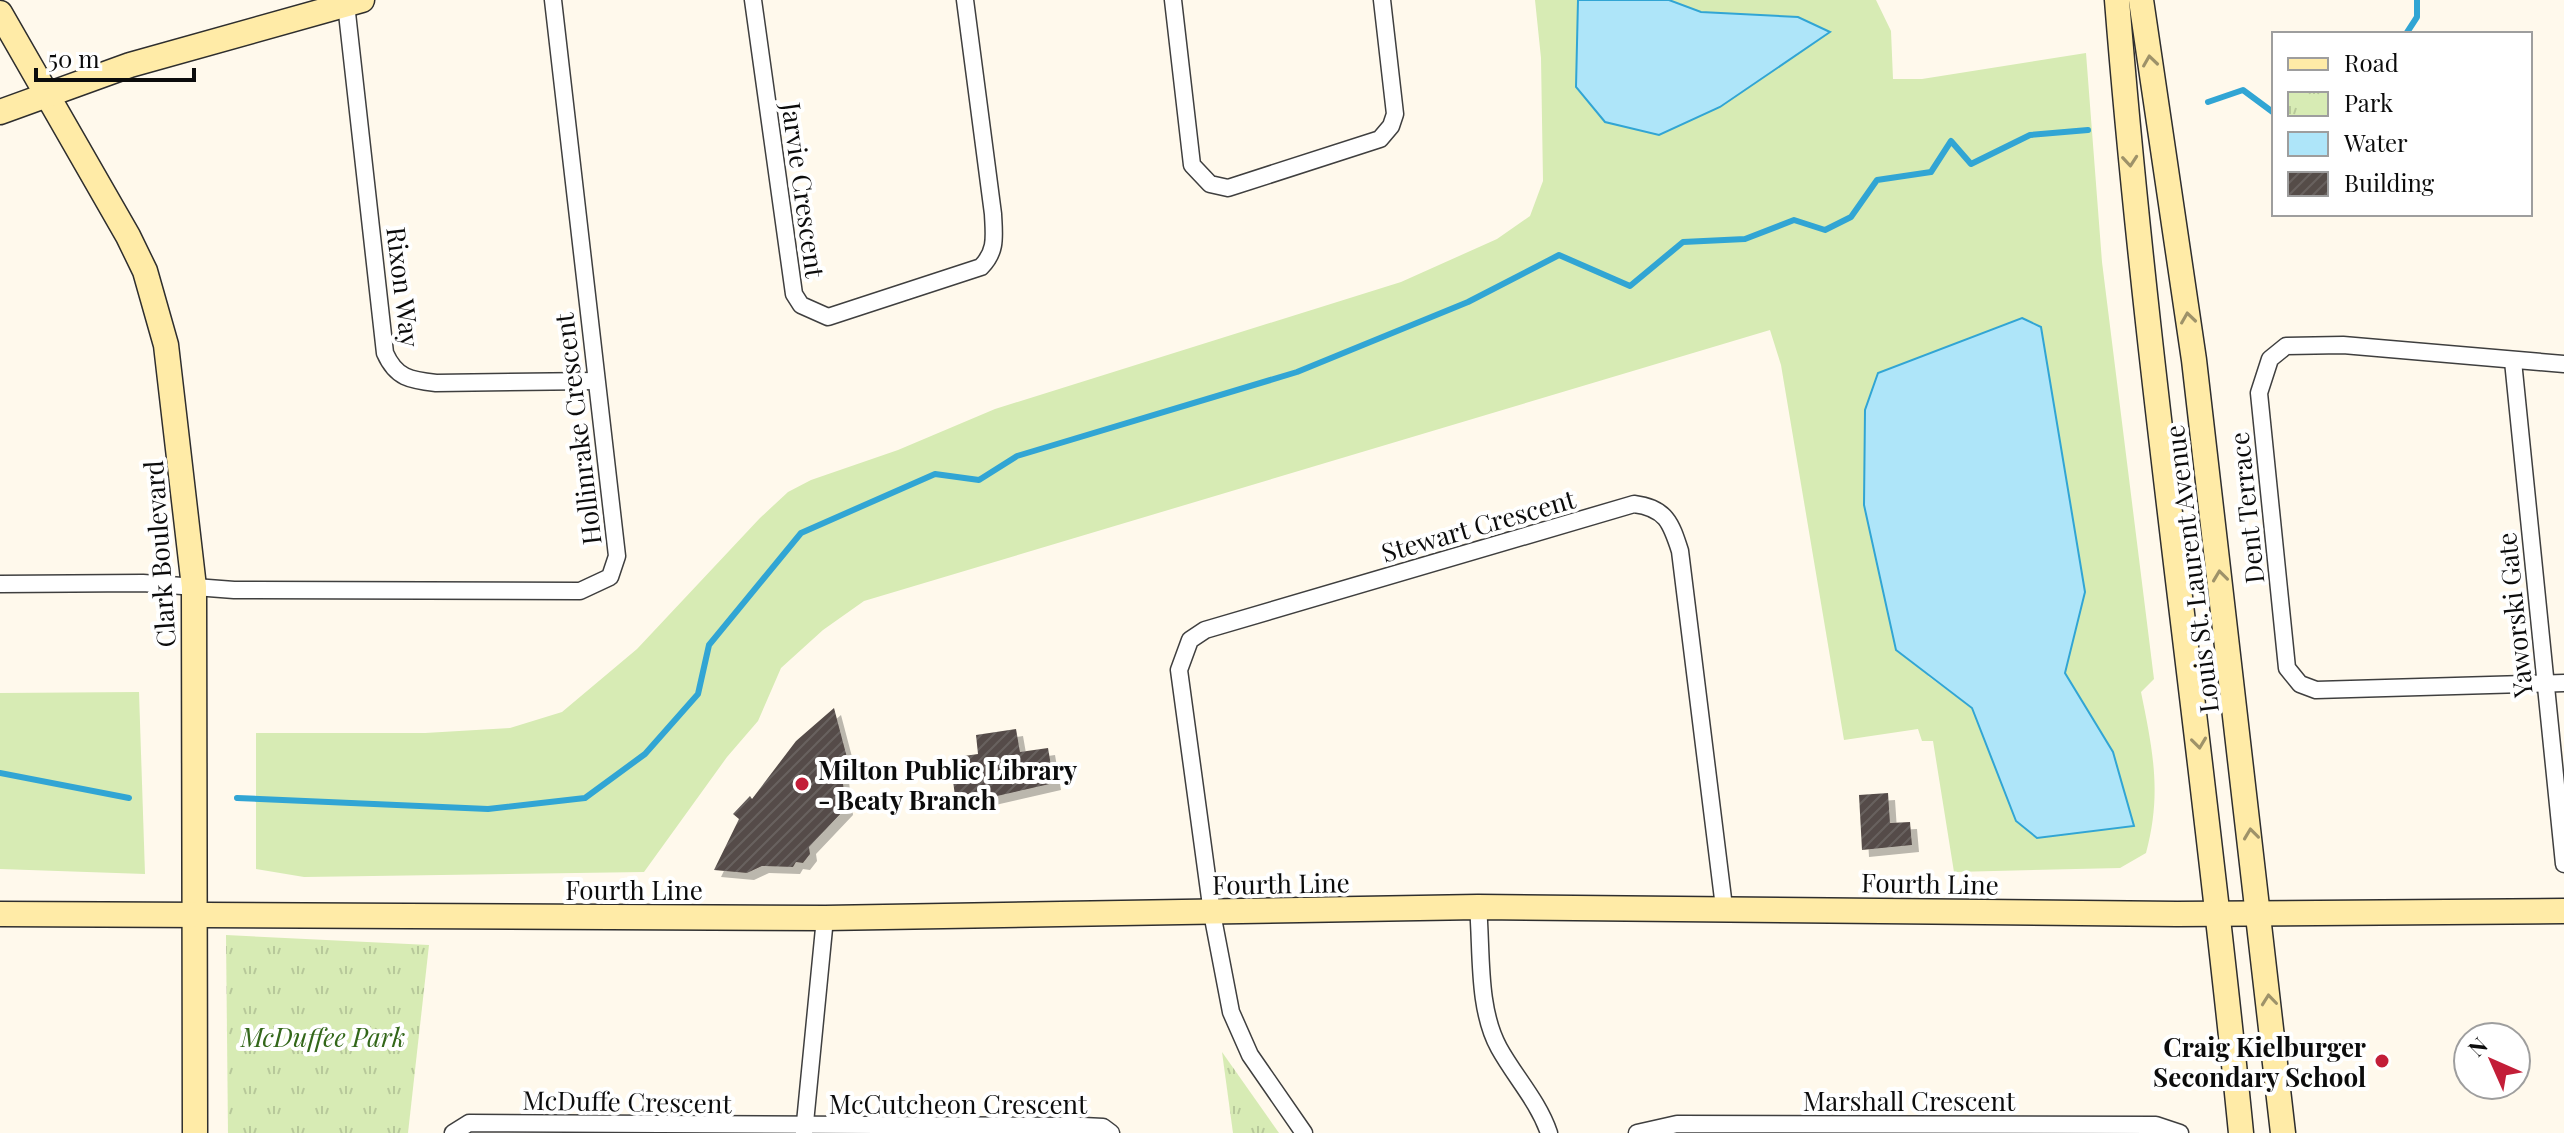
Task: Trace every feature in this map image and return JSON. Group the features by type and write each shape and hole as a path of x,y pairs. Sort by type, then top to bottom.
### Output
{"main road":[{"name":"Louis St. Laurent Avenue","path":"2117,0 2132,191 2220,912 2241,1133"},
{"name":"Louis St. Laurent Avenue","path":"2141,0 2194,360 2260,912 2283,1133"},
{"path":"0,112 130,65 354,2"},
{"name":"Clark Boulevard","path":"0,13 128,236 157,308 172,383 194,587 195,1133"},
{"name":"Fourth Line","path":"0,914 825,918 1478,907 1724,907 1920,912 2564,911"}],"street":[{"name":"Hollinrake Crescent","path":"0,584 143,583 194,587 580,591 610,577 617,556 553,0"},
{"name":"Jarvie Crescent","path":"753,0 794,294 801,305 828,317 981,267 991,257 995,244 993,214 965,0"},
{"path":"1173,0 1192,165 1210,184 1228,188 1380,139 1391,126 1395,114 1382,0"},
{"name":"Rixon Way","path":"354,2 385,353 392,369 411,380 436,383 595,381"},
{"name":"Dent Terrace","path":"2564,364 2343,345 2286,346 2270,359 2259,393 2287,668 2300,684 2316,690 2564,683"},
{"name":"Yaworski Gate","path":"2513,361 2564,864"},
{"name":"Stewart Crescent","path":"1212,913 1179,670 1190,640 1205,630 1634,504 1666,515 1680,551 1724,907"},
{"path":"1478,907 1488,1018 1499,1047 1518,1072 1549,1133"},
{"path":"1212,913 1231,1012 1250,1055 1304,1133"},
{"path":"804,1130 825,918"},
{"name":"McDuffe Crescent","path":"453,1133 469,1123 804,1130"},
{"name":"Marshall Crescent","path":"1637,1133 1677,1124 1772,1128 2156,1125 2180,1133"},
{"name":"McCutcheon Crescent","path":"804,1130 1083,1126 1103,1127 1111,1133"}],"green space":[{"path":"1535,0 1578,0 1576,87 1720,107 1829,33 1798,17 1701,12 1669,0 1876,0 1891,31 1893,79 1922,79 2086,53 2102,262 2154,679 2141,692 2152,753 2155,792 2146,853 2120,868 1954,872 1933,741 1922,741 1918,729 1844,740 1781,365 1770,330 864,601 823,630 781,668 758,721 727,757 644,872 304,877 256,869 256,733 425,733 510,728 562,712 637,649 760,518 788,492 811,480 898,450 995,409 1401,282 1497,239 1530,216 1543,181 1541,58","holes":["2085,592 2065,673 2113,752 2134,826 2037,838 2016,821 1972,708 1928,676"]},
{"path":"139,692 145,874 0,869 0,693"},
{"name":"McDuffee Park","path":"226,935 429,945 408,1133 228,1133"},
{"path":"1222,1052 1279,1133 1233,1133"}],"water":[{"path":"1578,0 1669,0 1701,12 1798,17 1830,32 1720,107 1659,135 1605,122 1576,87"},
{"path":"2022,318 2041,327 2085,592 2065,673 2113,752 2134,826 2037,838 2016,821 1972,708 1896,650 1864,505 1865,410 1878,373"}],"building":[{"name":"Milton Public Library - Beaty Branch","path":"834,708 849,765 842,775 846,808 809,847 810,854 803,863 796,862 793,867 762,866 747,873 714,870 739,819 733,814 750,796 752,799 796,741"},
{"path":"1016,729 1020,752 1048,748 1054,783 984,799 983,792 955,796 950,758 978,754 976,735"},
{"path":"1888,793 1890,823 1910,822 1912,845 1862,850 1859,795"}],"waterway":[{"path":"2407,32 2417,17 2417,0"},
{"path":"2208,102 2243,90 2272,112"},
{"path":"237,798 488,809 585,798 645,754 698,694 709,645 801,533 935,474 979,480 1017,456 1297,372 1468,302 1559,255 1630,286 1683,242 1745,239 1794,220 1825,230 1851,217 1877,180 1931,172 1951,141 1971,164 2030,135 2088,130"},
{"path":"0,773 129,798"}],"place":[{"name":"Milton Public Library - Beaty Branch","path":"802,784"},
{"name":"Craig Kielburger Secondary School","path":"2382,1061"}]}
